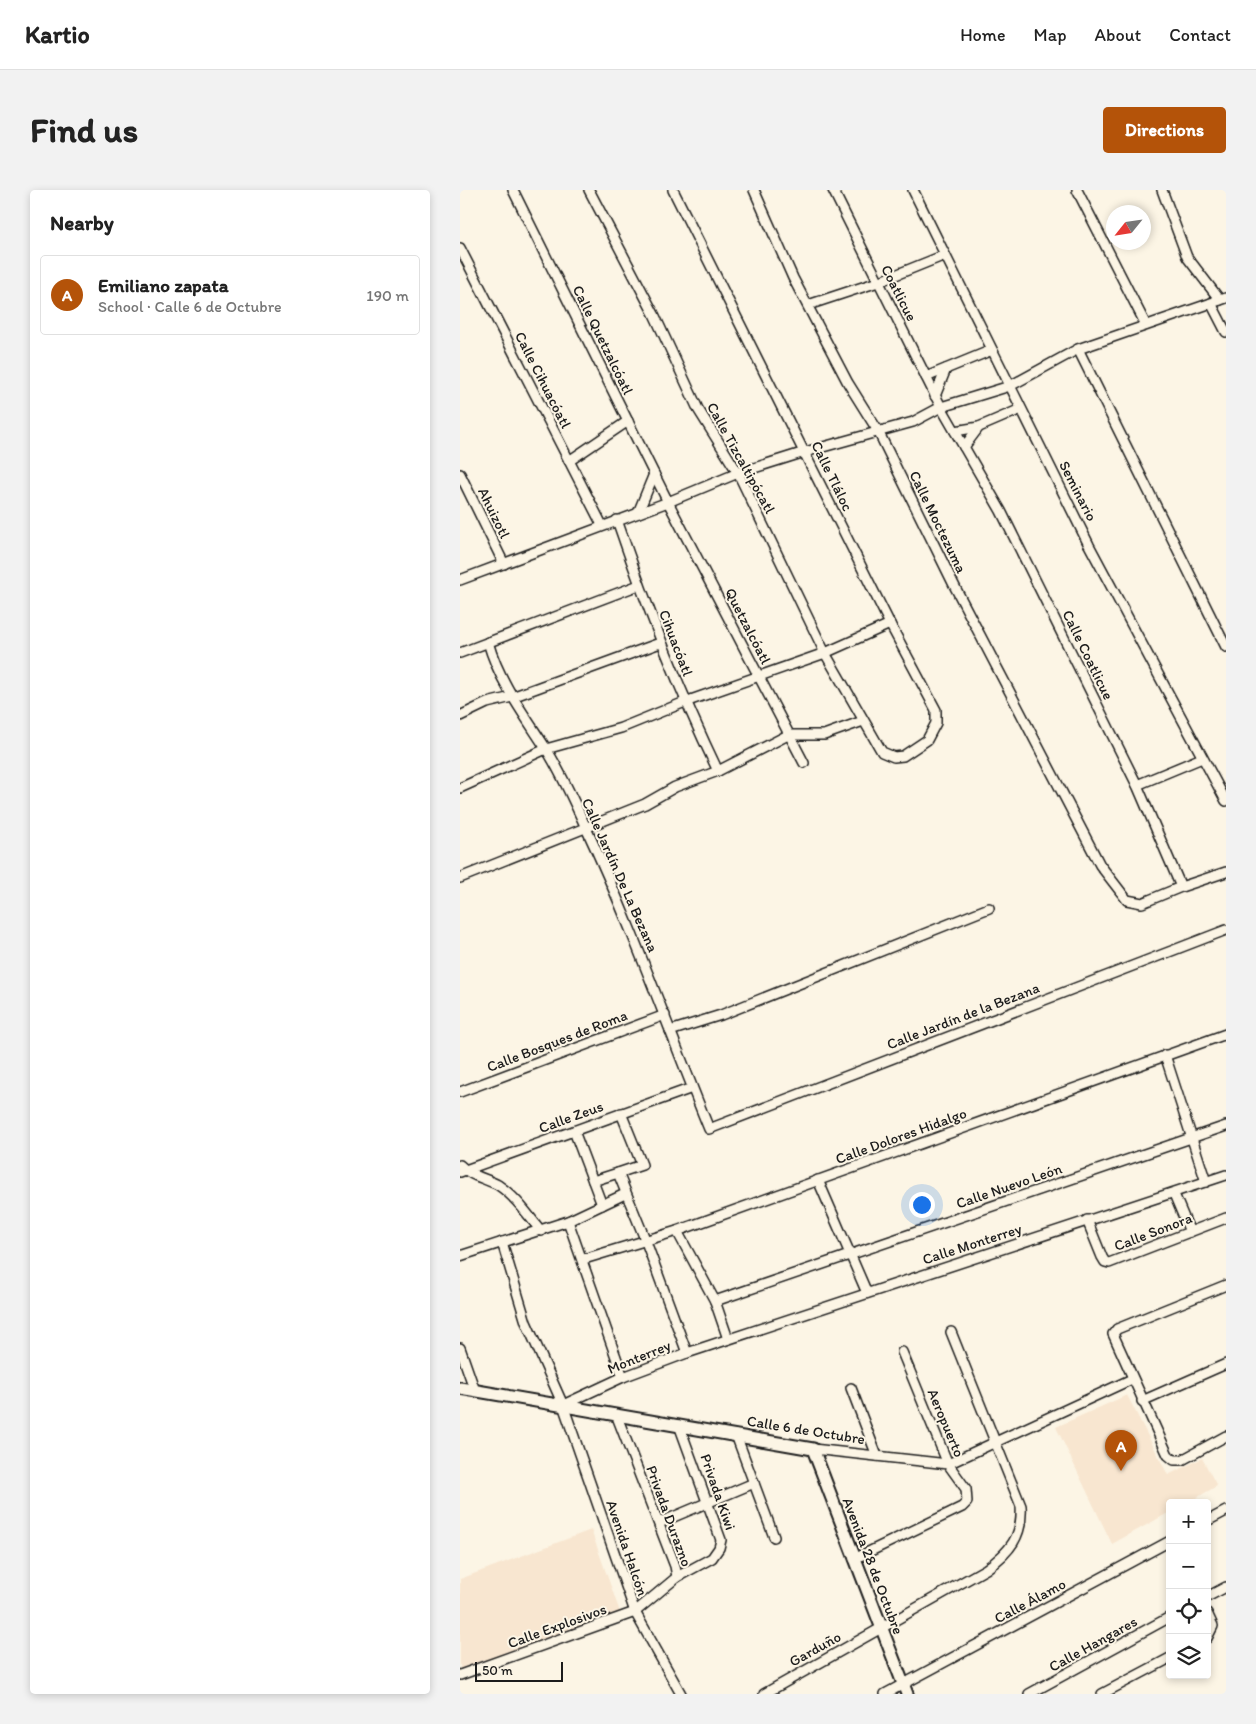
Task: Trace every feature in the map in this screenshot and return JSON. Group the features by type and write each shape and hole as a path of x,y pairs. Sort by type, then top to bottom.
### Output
{"street":[{"name":"Calle Quetzalcóatl","path":"513,190 668,502"},
{"name":"Calle Tizcaltipócatl","path":"589,190 654,314 698,409 738,473 825,653 882,752 894,757"},
{"name":"Calle Tláloc","path":"673,190 890,624 936,710 936,724 928,740 903,756 894,757"},
{"name":"Calle Moctezuma","path":"754,190 793,278 848,383 878,431 956,589 1100,865 1127,900 1142,903 1181,887"},
{"name":"Coatlicue","path":"833,190 941,407"},
{"name":"Seminario","path":"913,190 1089,545 1226,801"},
{"path":"1077,190 1146,325"},
{"path":"1162,190 1187,257 1219,300 1226,332"},
{"name":"Calle Cihuacóatl","path":"460,248 602,525"},
{"path":"808,305 878,282 945,255"},
{"path":"460,580 602,525 668,502 738,473 913,422 941,407 1010,386 1078,349 1219,300"},
{"path":"1078,349 1226,647"},
{"path":"926,377 992,350"},
{"path":"935,396 946,369"},
{"name":"Calle Coatlicue","path":"941,407 1001,511 1137,785 1181,887"},
{"path":"955,431 979,427 1021,409"},
{"path":"569,461 628,421"},
{"path":"964,447 979,427"},
{"name":"Ahuizotl","path":"460,474 504,564"},
{"path":"638,513 654,474"},
{"name":"Quetzalcóatl","path":"668,502 804,763"},
{"name":"Cihuacóatl","path":"617,520 660,643 685,702 718,771"},
{"path":"460,653 639,585"},
{"path":"460,788 546,749 621,728 685,702 825,653 890,624"},
{"name":"Calle Jardín De La Bezana","path":"488,642 492,658 512,697 546,749 586,827 634,938 709,1129"},
{"path":"460,716 487,703 512,697 660,643"},
{"path":"460,878 645,804 675,787 718,771 788,735 824,735 863,721"},
{"path":"1137,785 1202,758"},
{"path":"1181,887 1222,874"},
{"path":"670,1031 721,1015 989,908"},
{"name":"Calle Jardín de la Bezana","path":"709,1129 1226,930"},
{"name":"Calle Bosques de Roma","path":"460,1092 664,1015"},
{"name":"Calle Dolores Hidalgo","path":"584,1260 677,1231 1226,1034"},
{"path":"1165,1055 1206,1182"},
{"name":"Calle Zeus","path":"462,1169 692,1088"},
{"path":"593,1181 642,1165 621,1113"},
{"name":"Calle Nuevo León","path":"715,1301 1226,1126"},
{"path":"574,1131 602,1205"},
{"path":"462,1169 498,1186 524,1210 541,1230"},
{"path":"618,1173 687,1352"},
{"name":"Calle Monterrey","path":"728,1339 1087,1220 1174,1194 1226,1175"},
{"path":"818,1180 867,1293"},
{"path":"460,1256 568,1221 625,1194"},
{"path":"1174,1194 1190,1232"},
{"name":"Calle Sonora","path":"1087,1220 1102,1257 1110,1263 1226,1218"},
{"path":"568,1221 584,1260 623,1377"},
{"path":"677,1231 715,1301 728,1339"},
{"name":"Avenida Halcón","path":"502,1242 526,1322 563,1405 635,1612 681,1694"},
{"path":"1226,1285 1116,1329 1113,1334 1168,1455 1174,1460 1182,1460 1226,1436"},
{"name":"Garduño","path":"764,1694 986,1569 1014,1542 1022,1524 1021,1506 997,1442 951,1332"},
{"name":"Monterrey","path":"563,1405 623,1377 687,1352 728,1339"},
{"path":"460,1348 475,1390"},
{"name":"Aeropuerto","path":"854,1559 962,1507 967,1502 966,1489 948,1464 902,1352"},
{"path":"1142,1401 1226,1364"},
{"path":"948,1464 1132,1379"},
{"name":"Calle 6 de Octubre","path":"460,1388 813,1449 948,1464"},
{"path":"851,1388 877,1456"},
{"name":"Privada Durazno","path":"616,1414 675,1566 677,1578 635,1612"},
{"name":"Privada Kiwi","path":"677,1578 712,1558 719,1548 721,1540 679,1425"},
{"path":"736,1435 774,1537"},
{"name":"Avenida 28 de Octubre","path":"813,1449 880,1628 905,1689"},
{"path":"658,1524 754,1483"},
{"path":"1211,1519 1226,1511"},
{"name":"Calle Álamo","path":"885,1694 905,1689 1166,1543"},
{"path":"1211,1595 1226,1587"},
{"name":"Calle Explosivos","path":"460,1675 635,1612"},
{"name":"Calle Hangares","path":"1029,1694 1166,1620"},
{"path":"1102,1694 1166,1660"}],"shaded area":[{"path":"1127,1395 1168,1475 1202,1458 1217,1486 1194,1499 1166,1499 1166,1514 1112,1544 1056,1427"},
{"path":"591,1530 620,1612 460,1671 460,1579"}],"place":[{"name":"Emiliano zapata","path":"1121,1471"}]}
